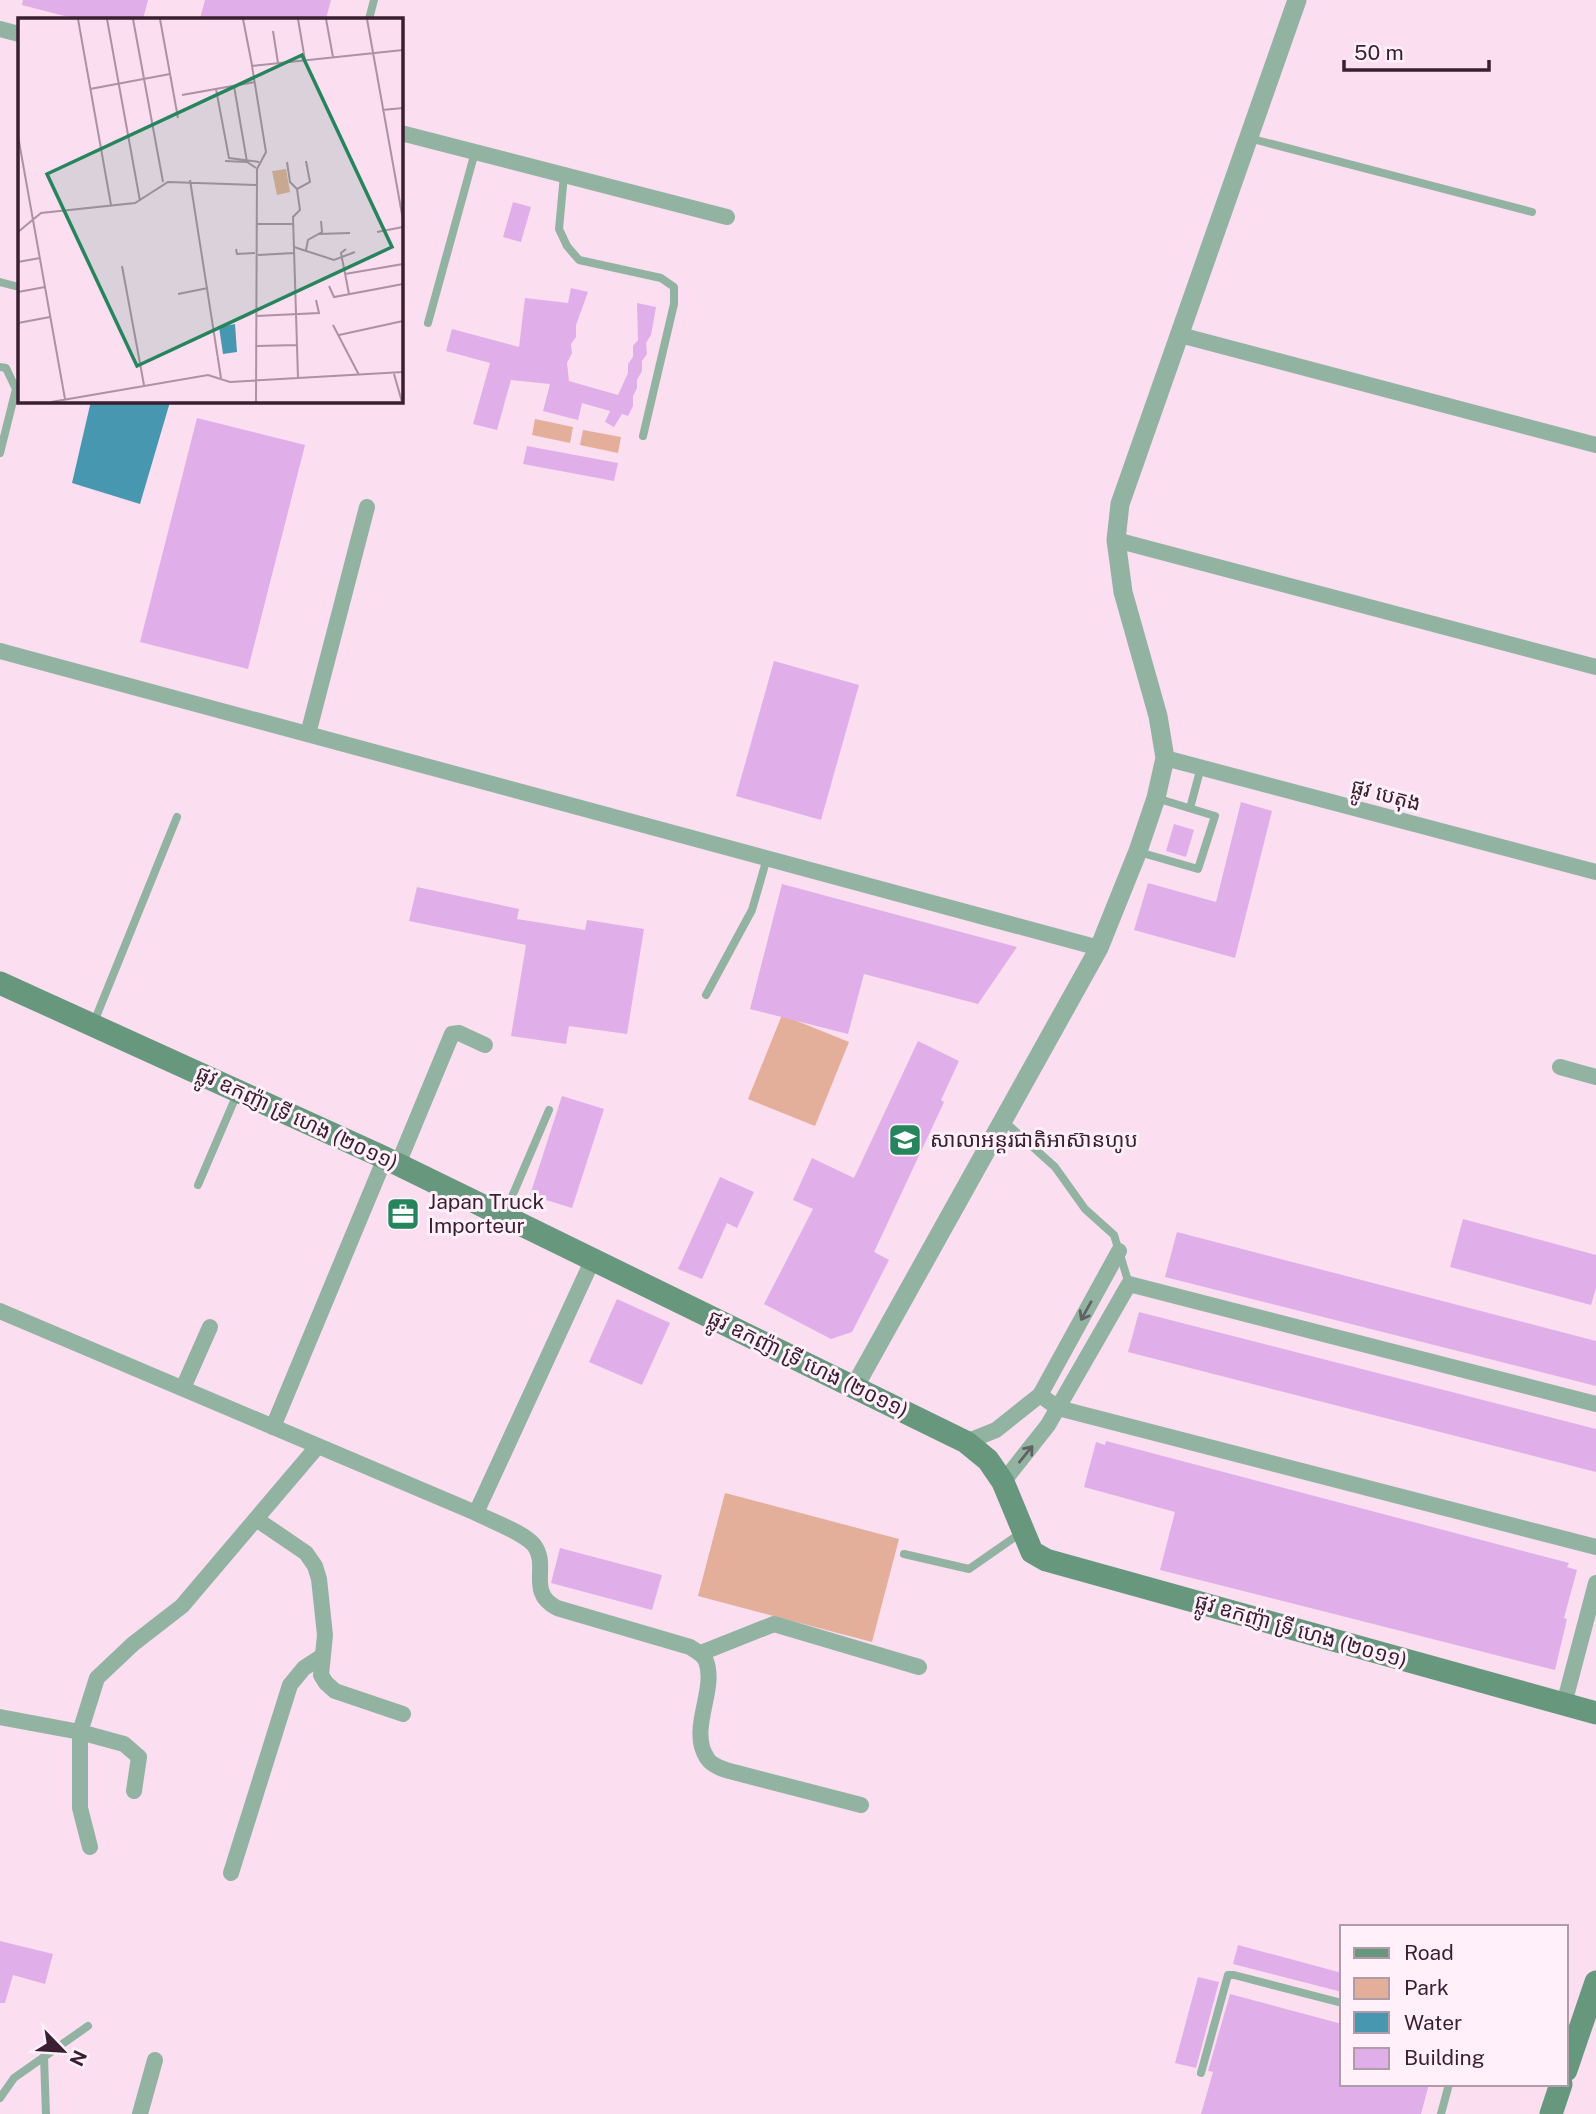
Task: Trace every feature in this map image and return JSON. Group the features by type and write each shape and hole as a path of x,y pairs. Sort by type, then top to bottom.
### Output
{"main road":[{"name":"ផ្លូវ ឧកញ៉ា ទ្រី ហេង (២០១១)","path":"0,983 392,1161 966,1442 988,1460 1003,1482 1032,1552 1046,1560 1596,1713"},
{"path":"1568,2060 1596,1982"},
{"path":"1551,2114 1560,2086"}],"street":[{"path":"855,1386 1099,948 1156,798 1165,758 1158,716 1123,592 1116,540 1120,505 1297,0"},
{"path":"0,29 18,34"},
{"path":"402,133 727,217"},
{"path":"1180,335 1596,445"},
{"path":"308,734 367,507"},
{"path":"1116,540 1596,667"},
{"path":"0,651 1099,948"},
{"name":"ផ្លូវ បេតុង","path":"1165,758 1596,872"},
{"path":"273,1427 452,1034 459,1032 485,1045"},
{"path":"1560,1068 1596,1077"},
{"path":"966,1442 996,1430 1040,1395 1119,1251"},
{"path":"476,1513 593,1259"},
{"path":"1003,1482 1048,1426 1129,1284 1596,1404"},
{"path":"0,1311 476,1513 523,1536 534,1546 538,1556 541,1593 546,1602 557,1608 690,1647 701,1653 706,1662 707,1680 701,1727 702,1746 708,1760 723,1769 861,1805"},
{"path":"183,1388 210,1326"},
{"path":"1040,1395 1058,1408 1596,1547"},
{"path":"90,1847 80,1808 80,1732 97,1678 133,1644 182,1606 317,1447"},
{"path":"257,1519 306,1553 315,1566 325,1635 321,1675 326,1683 335,1691 403,1714"},
{"path":"1564,1704 1596,1583"},
{"path":"701,1653 774,1624 919,1667"},
{"path":"230,1873 290,1685 303,1668 321,1657"},
{"path":"0,1717 80,1732 124,1744 139,1757 134,1791"},
{"path":"140,2114 155,2060"}],"lane":[{"path":"369,18 374,0"},
{"path":"1249,138 1532,212"},
{"path":"428,323 475,152"},
{"path":"564,175 559,229 567,246 579,260 661,278 674,288 674,304 643,436"},
{"path":"0,282 18,287"},
{"path":"0,367 6,368 16,389 0,453"},
{"path":"1190,808 1201,767"},
{"path":"1138,851 1198,869 1215,816 1156,798"},
{"path":"93,1025 177,817"},
{"path":"706,995 752,910 767,858"},
{"path":"198,1185 238,1091"},
{"path":"503,1215 549,1110"},
{"path":"1003,1120 1055,1167 1085,1209 1114,1235 1129,1284"},
{"path":"904,1554 969,1569 1022,1532"},
{"path":"1201,2073 1228,1975 1340,2002"},
{"path":"0,2098 14,2078 88,2026"},
{"path":"44,2057 47,2114"},
{"path":"1441,2114 1448,2086"}],"green space":[{"path":"535,419 573,427 570,443 532,435"},
{"path":"583,430 621,437 618,453 580,445"},
{"path":"782,1015 849,1042 815,1126 748,1099"},
{"path":"725,1493 899,1539 872,1642 698,1596"}],"water":[{"path":"91,402 170,402 140,504 72,483"}],"building":[{"path":"23,0 148,0 143,18 72,18 22,5"},
{"path":"205,0 331,0 326,18 200,18"},
{"path":"513,202 531,207 521,242 503,237"},
{"path":"571,288 588,292 576,325 576,337 571,344 572,353 567,363 569,381 618,395 633,357 633,346 638,340 637,303 656,307 651,335 646,343 647,354 642,361 642,371 637,380 633,406 628,416 622,414 614,427 605,422 610,411 582,403 578,420 543,411 550,384 511,380 497,430 473,424 490,363 446,351 452,329 519,347 525,298 568,303"},
{"path":"197,418 305,445 248,669 140,642"},
{"path":"527,446 618,463 614,481 523,464"},
{"path":"774,661 859,685 821,820 736,796"},
{"path":"1241,802 1272,811 1235,958 1134,930 1148,883 1216,902"},
{"path":"1174,824 1194,830 1186,857 1166,851"},
{"path":"782,884 1017,947 978,1004 864,974 848,1034 750,1009"},
{"path":"417,887 519,909 517,919 585,930 587,920 644,929 627,1034 569,1026 566,1044 511,1036 526,945 409,921"},
{"path":"918,1041 959,1061 941,1100 944,1102 874,1252 889,1260 852,1332 831,1339 764,1304 813,1209 793,1200 812,1158 854,1178"},
{"path":"562,1096 604,1109 572,1208 530,1195"},
{"path":"720,1177 754,1192 737,1228 727,1223 702,1279 678,1269"},
{"path":"1463,1219 1596,1255 1596,1288 1591,1305 1450,1267"},
{"path":"1177,1232 1596,1341 1596,1386 1165,1277"},
{"path":"617,1299 670,1323 642,1385 589,1362"},
{"path":"1139,1312 1596,1429 1596,1472 1128,1352"},
{"path":"1106,1441 1569,1563 1567,1567 1577,1570 1564,1618 1567,1619 1555,1670 1160,1570 1175,1512 1084,1487 1096,1442 1105,1445"},
{"path":"560,1548 662,1575 652,1610 551,1583"},
{"path":"0,1941 53,1954 45,1984 13,1975 5,2003 0,2003"},
{"path":"1238,1945 1340,1972 1340,1991 1233,1964"},
{"path":"1198,1977 1219,1982 1196,2068 1175,2063"},
{"path":"1230,1994 1340,2023 1340,2086 1428,2086 1421,2114 1201,2114 1213,2072 1208,2071"}],"place":[{"name":"សាលាអន្ដរជាតិអាស៊ានហូប","path":"905,1140"},
{"name":"Japan Truck Importeur","path":"403,1214"}]}
